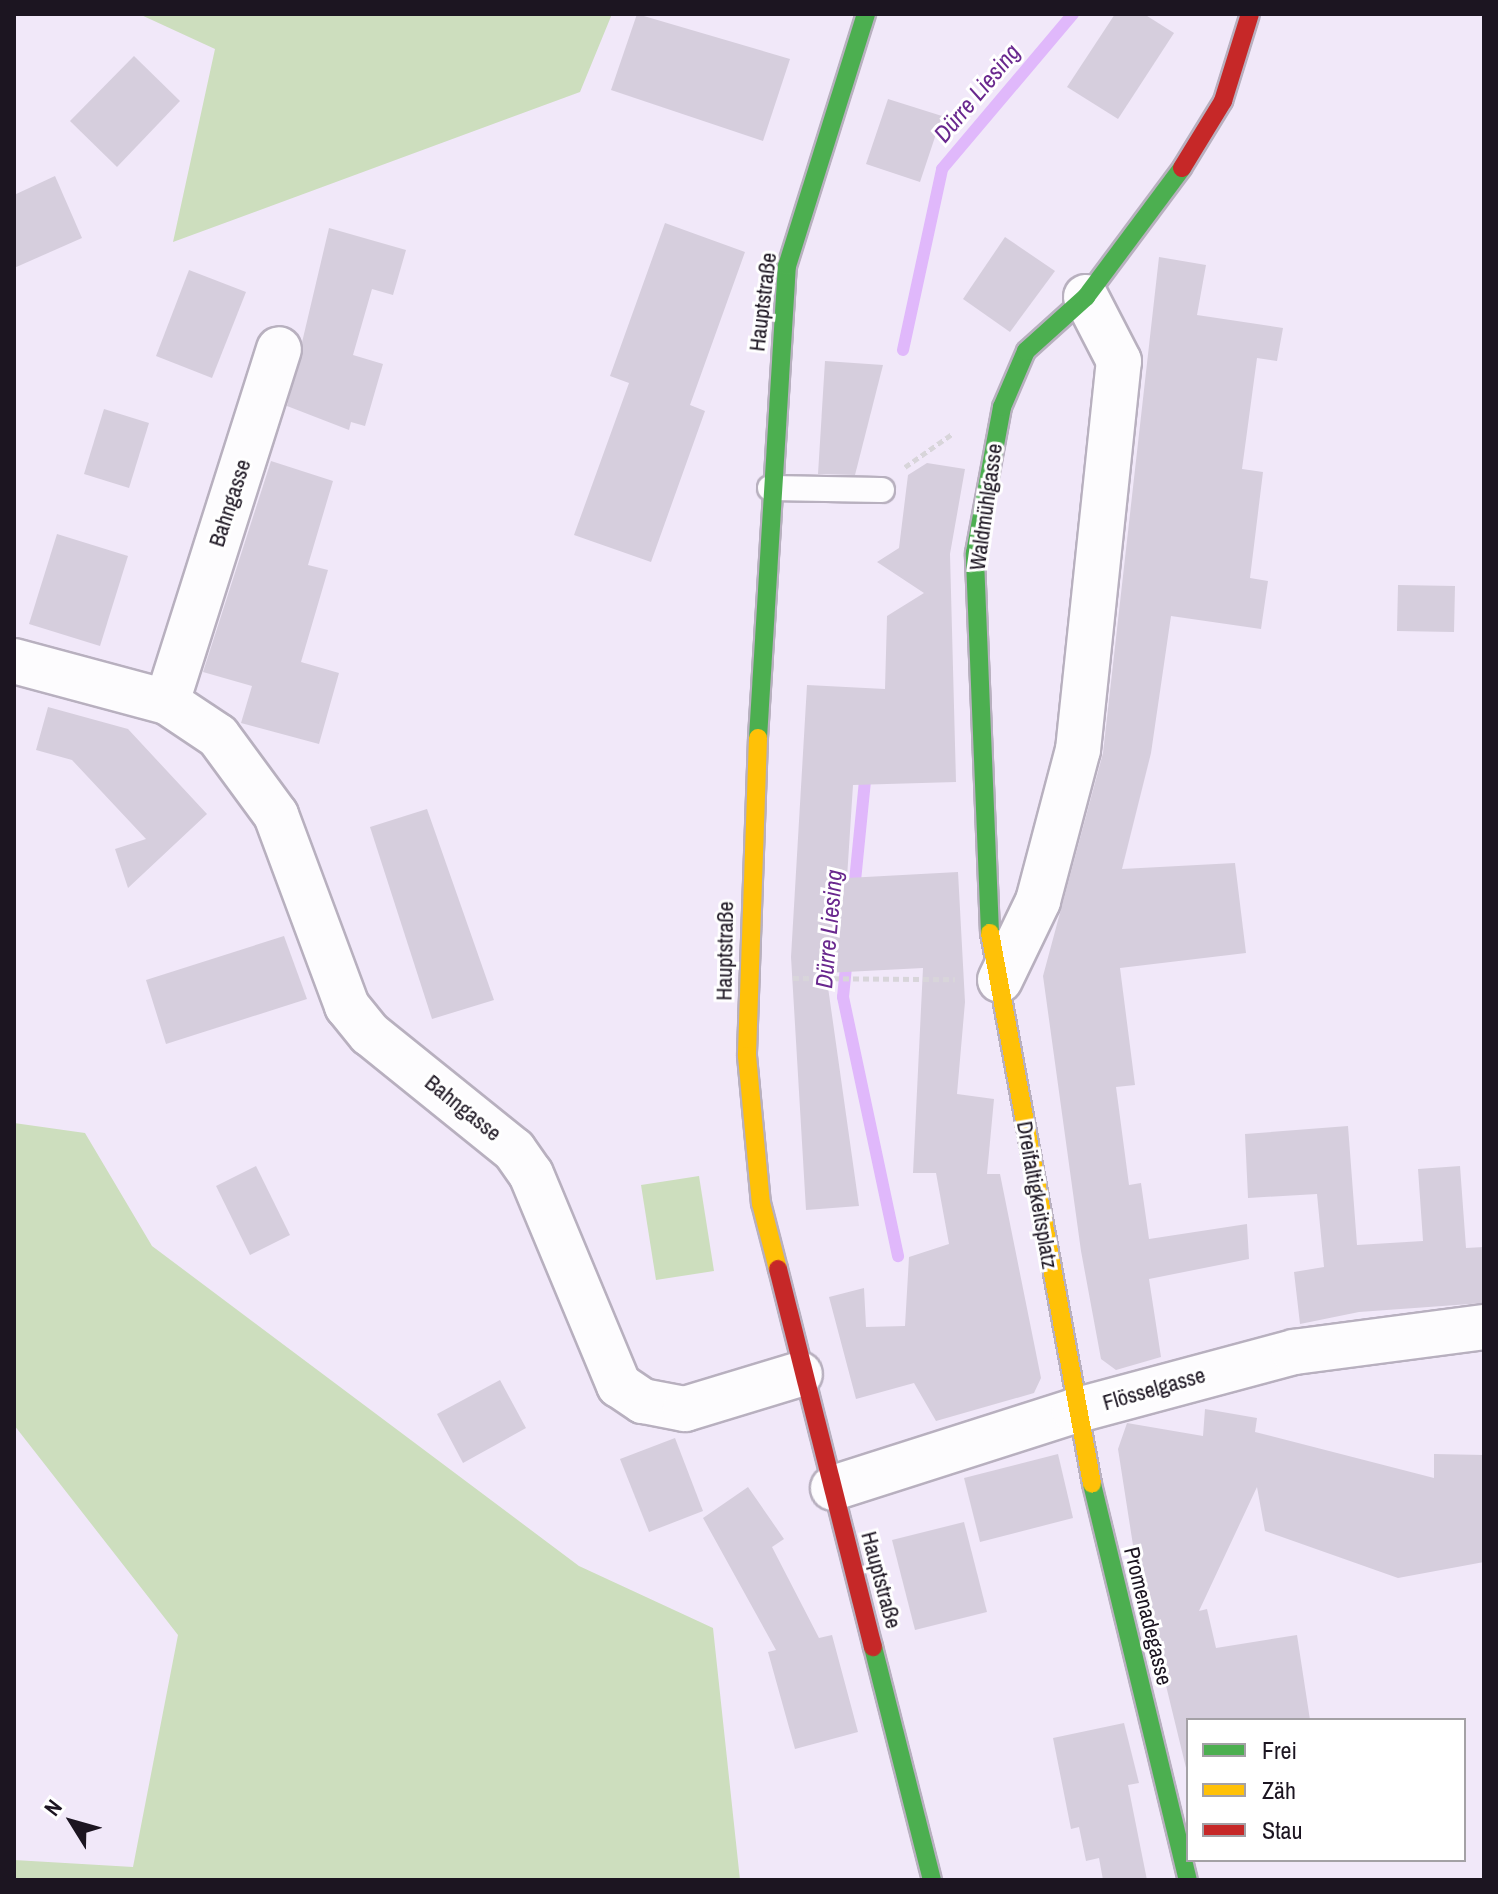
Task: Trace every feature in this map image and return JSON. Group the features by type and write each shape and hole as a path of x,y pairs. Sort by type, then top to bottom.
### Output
{"street":[{"name":"Hauptstraße","path":"866,14 787,266 770,488 748,978 761,1203 800,1374 833,1488 932,1880"},
{"name":"Waldmühlgasse","path":"975,749 975,553 1002,407 1026,351 1086,297 1207,129 1250,14"},
{"path":"1000,980 1038,901 1078,750 1119,361 1086,297"},
{"name":"Bahngasse","path":"167,702 279,349"},
{"name":"Bahngasse","path":"14,661 167,702 218,736 276,815 347,1006 370,1034 514,1150 531,1174 619,1385 643,1401 685,1409 800,1374"},
{"name":"Dreifaltigkeitsplatz","path":"975,749 984,898 1074,1411"},
{"name":"Flösselgasse","path":"833,1488 1074,1411 1294,1352 1484,1327"},
{"name":"Promenadegasse","path":"1074,1411 1188,1880"}],"lane":[{"path":"770,488 882,490"}],"path":[{"path":"882,490 927,447 1002,407"},
{"path":"748,978 1000,980"}],"green space":[{"path":"139,14 612,14 580,92 173,242 215,49"},
{"path":"14,1123 85,1133 152,1246 579,1566 713,1628 740,1880 14,1880 14,1860 133,1867 178,1635 14,1425"},
{"path":"699,1176 714,1271 656,1280 641,1185"}],"building":[{"path":"637,14 790,59 763,141 611,90"},
{"path":"1115,14 1144,14 1174,33 1118,119 1067,87"},
{"path":"134,56 180,101 117,167 70,121"},
{"path":"888,99 942,116 920,182 866,164"},
{"path":"55,176 82,238 14,268 14,195"},
{"path":"665,223 745,252 690,405 705,411 651,562 574,535 629,383 610,376"},
{"path":"329,228 406,250 393,295 372,289 353,355 383,364 365,426 351,422 349,430 287,406"},
{"path":"1005,237 1055,271 1010,332 963,299"},
{"path":"1159,257 1206,265 1197,315 1283,328 1277,361 1257,358 1242,469 1263,472 1250,578 1268,581 1261,629 1171,616 1151,753 1122,869 1235,863 1246,953 1120,968 1135,1085 1116,1087 1129,1185 1141,1183 1149,1239 1247,1224 1249,1259 1149,1279 1161,1357 1116,1370 1101,1359 1081,1251 1043,976 1103,753"},
{"path":"189,270 246,292 212,378 156,356"},
{"path":"825,361 883,365 855,475 818,474"},
{"path":"104,409 149,423 129,488 84,474"},
{"path":"271,461 333,481 308,565 328,570 301,662 339,673 319,744 241,723 252,686 203,672"},
{"path":"927,463 965,469 950,554 956,782 853,785 847,878 958,872 965,1002 957,1094 994,1099 987,1174 1000,1174 1041,1378 1034,1393 936,1421 914,1383 856,1399 829,1297 864,1288 866,1327 905,1326 909,1257 949,1244 936,1173 913,1173 923,968 826,973 859,1206 806,1210 791,957 807,685 885,689 887,616 924,593 877,562 899,548 908,475"},
{"path":"57,534 128,556 100,646 29,624"},
{"path":"1398,585 1455,586 1454,632 1397,631"},
{"path":"48,707 128,729 207,814 128,888 115,849 146,839 72,760 36,750"},
{"path":"427,809 494,1000 432,1019 370,827"},
{"path":"284,936 307,999 166,1044 146,980"},
{"path":"1348,1126 1357,1245 1423,1241 1418,1169 1460,1166 1466,1248 1484,1247 1484,1303 1359,1312 1300,1324 1294,1272 1324,1267 1317,1194 1248,1198 1245,1134"},
{"path":"256,1166 290,1235 250,1255 216,1186"},
{"path":"500,1380 526,1428 463,1463 437,1414"},
{"path":"1205,1409 1257,1418 1255,1432 1434,1478 1434,1454 1484,1455 1484,1562 1398,1578 1265,1531 1257,1487 1199,1611 1207,1609 1216,1648 1297,1635 1310,1718 1186,1718 1186,1768 1135,1558 1118,1449 1127,1423 1203,1436"},
{"path":"675,1438 703,1511 649,1532 620,1459"},
{"path":"1058,1454 1073,1518 980,1542 964,1478"},
{"path":"748,1487 784,1539 772,1547 819,1638 832,1635 858,1732 795,1749 768,1652 776,1650 703,1518"},
{"path":"964,1522 987,1612 915,1630 892,1540"},
{"path":"1124,1723 1139,1783 1128,1785 1147,1880 1103,1880 1099,1858 1086,1861 1079,1827 1071,1829 1053,1738"}],"waterway":[{"name":"Dürre Liesing","path":"903,350 942,169 1073,14"},
{"name":"Dürre Liesing","path":"854,891 866,770"},
{"name":"Dürre Liesing","path":"847,957 843,997 898,1256"}],"traffic: fast":[{"path":"758,738 787,266 866,14"},
{"path":"990,933 975,553 1002,407 1026,351 1086,297 1182,168"},
{"path":"1092,1484 1188,1880"},
{"path":"873,1647 932,1880"}],"traffic: slow":[{"path":"758,738 747,1056 761,1203 778,1269"},
{"path":"990,933 1092,1484"}],"traffic: jam":[{"path":"1182,168 1223,101 1250,14"},
{"path":"778,1269 873,1647"}]}
